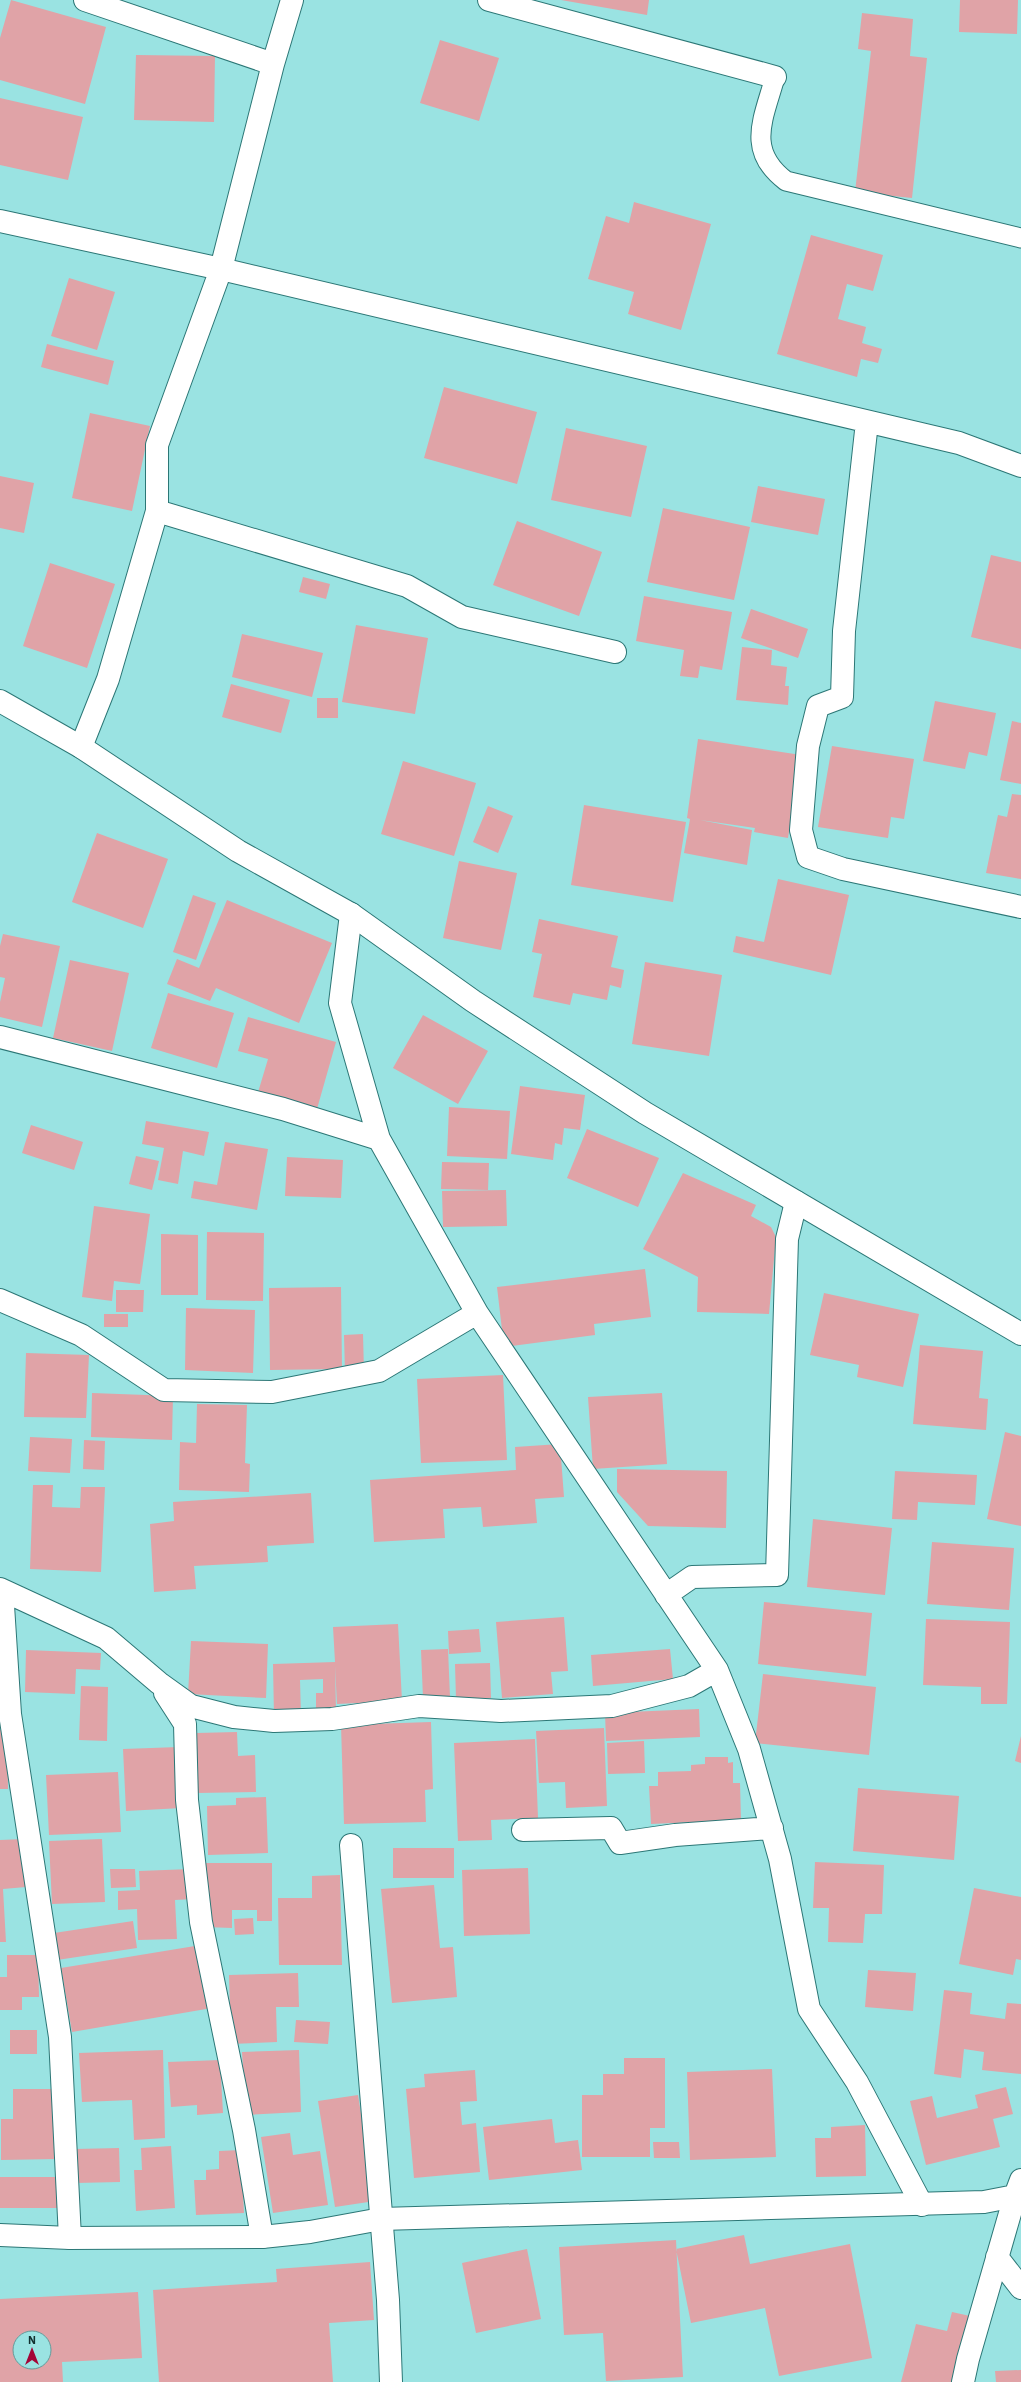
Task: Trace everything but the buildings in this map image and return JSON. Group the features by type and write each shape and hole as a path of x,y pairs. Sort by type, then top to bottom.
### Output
{"street":[{"path":"85,0 273,64"},
{"path":"81,747 108,679 157,511 157,445 221,269 273,64 292,0"},
{"path":"489,0 775,77"},
{"path":"0,220 221,269 959,443 1021,466"},
{"path":"867,422 844,631 842,697 818,706 808,746 801,830 808,857 843,869 1021,907"},
{"path":"157,511 407,586 462,617 615,652"},
{"path":"0,701 81,747 238,851 351,914 473,1001 645,1113 1021,1334"},
{"path":"351,914 340,1003 379,1139 477,1313 717,1670 749,1749 772,1828 780,1859 809,2009 857,2082 922,2204"},
{"path":"0,1037 283,1109 379,1139"},
{"path":"666,1595 692,1577 777,1575 787,1239 796,1202"},
{"path":"0,1300 80,1335 164,1390 272,1392 379,1371 477,1313"},
{"path":"70,2238 60,2037 10,1714 1,1590 106,1638 159,1683 191,1706 234,1717 274,1721 332,1719 419,1706 502,1711 612,1706 689,1686 717,1670"},
{"path":"159,1683 185,1724 187,1800 201,1922 244,2130 262,2237"},
{"path":"523,1830 611,1828 620,1843 675,1834 772,1828"},
{"path":"351,1845 388,2300 391,2382"},
{"path":"0,2235 70,2238 262,2237 310,2232 381,2219 984,2202 1019,2192"},
{"path":"963,2382 968,2359 997,2258 1019,2192"},
{"path":"997,2258 1021,2288"}],"lane":[{"path":"775,77 760,134 760,149 766,163 786,181 1021,238"}]}
